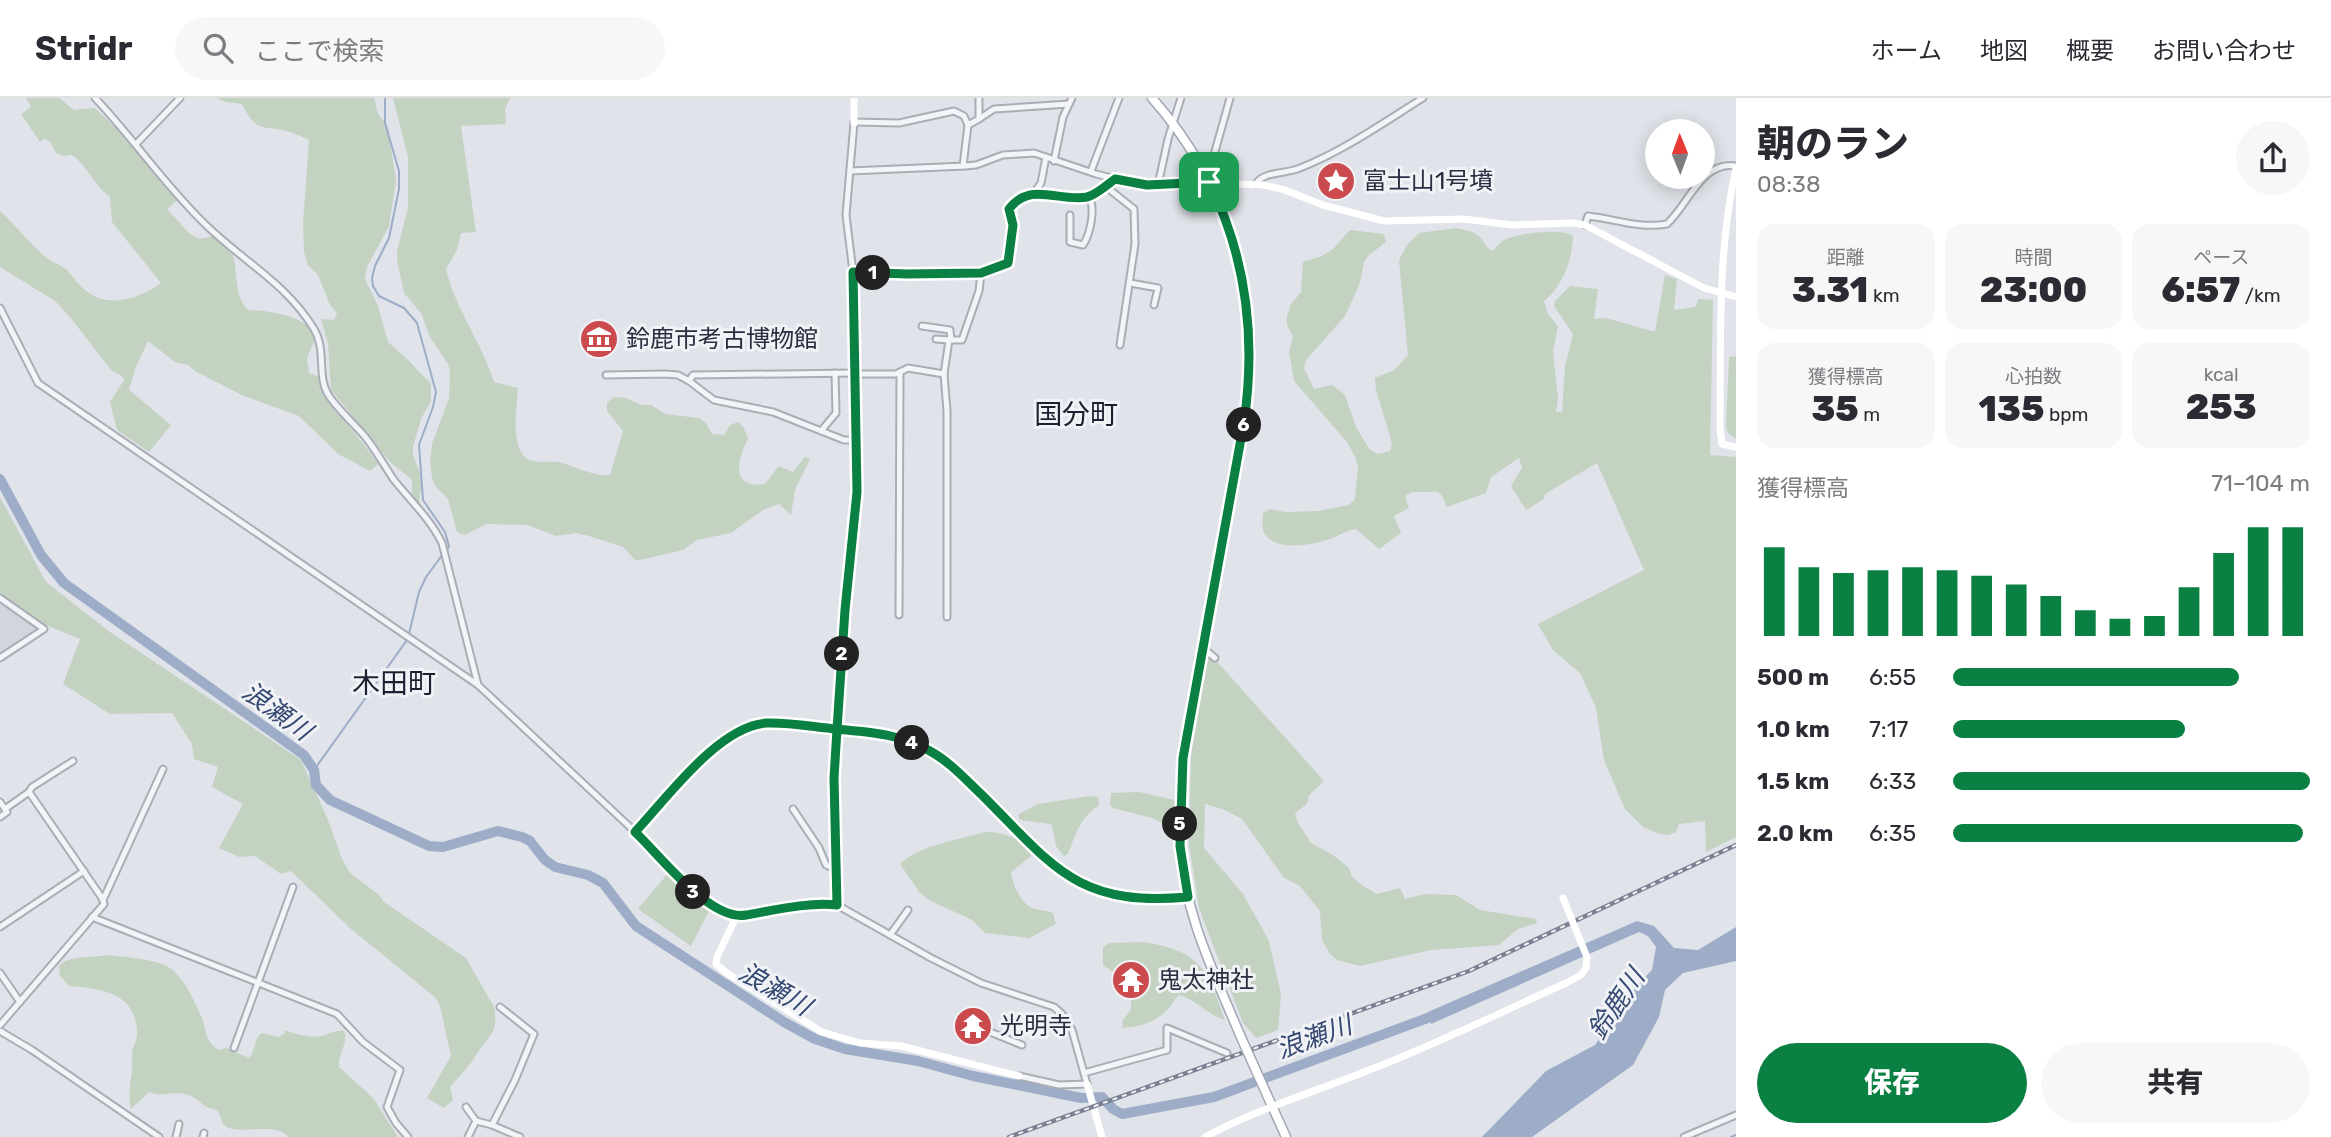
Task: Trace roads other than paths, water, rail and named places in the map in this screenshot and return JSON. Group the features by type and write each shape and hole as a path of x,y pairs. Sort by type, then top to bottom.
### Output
{"main road":[{"path":"1152,98 1173,123 1203,169 1225,217 1240,264 1247,303 1250,355 1244,422 1183,758 1180,846 1188,897 1207,958 1286,1137"}],"street":[{"path":"95,98 192,211 268,275 306,318 319,339 327,393 368,440 393,478 431,524 444,551 478,685"},
{"path":"136,143 180,98"},
{"path":"837,905 834,778 843,636 857,492 853,272 846,215 854,98"},
{"path":"979,98 979,119"},
{"path":"1091,172 1119,98"},
{"path":"1158,185 1181,98"},
{"path":"1203,169 1212,162 1230,98"},
{"path":"1256,184 1262,177 1297,170 1324,157 1423,98"},
{"path":"968,125 994,109 1057,106 1070,101"},
{"path":"1054,161 1063,117 1070,101"},
{"path":"1057,106 1063,117"},
{"path":"854,122 898,123 954,111 964,116 968,125 963,166"},
{"path":"850,171 976,165 1003,155 1034,153 1115,179 1158,185 1183,182 1256,184 1285,190 1323,205 1384,221 1464,219 1512,225 1573,223 1586,225 1704,288 1736,297"},
{"path":"1033,194 1041,183 1046,157"},
{"path":"1586,225 1588,216 1616,219 1643,227 1667,224 1710,170 1729,165 1736,167 1725,228 1720,438 1722,443 1736,447"},
{"path":"853,272 981,273 1008,263 1013,225 1009,209 1017,200 1033,194 1089,197 1115,179"},
{"path":"1105,186 1135,209 1135,244 1120,345"},
{"path":"1070,215 1070,242 1083,245 1087,240 1093,206 1089,197"},
{"path":"936,339 962,340 979,291 981,273"},
{"path":"1130,283 1158,288 1154,305"},
{"path":"0,308 38,383 478,685 635,832 699,898 737,915 815,905 837,905 981,983 1058,1010 1072,1030 1102,1137"},
{"path":"922,326 952,332 944,374 947,411 947,617"},
{"path":"689,381 693,374 896,374 908,368 944,374"},
{"path":"899,615 900,372"},
{"path":"821,431 836,413 835,373"},
{"path":"606,375 678,375 714,400 773,412 844,440 856,440"},
{"path":"0,598 44,629 0,658"},
{"path":"1202,647 1215,658"},
{"path":"635,832 715,746 741,729 767,723 892,735 931,752 961,775 1057,870 1081,885 1121,896 1188,897"},
{"path":"5,809 32,787 73,761"},
{"path":"0,1025 104,904 103,900 163,769"},
{"path":"29,792 103,900"},
{"path":"0,802 7,813 0,817"},
{"path":"793,809 819,848 826,865 838,870"},
{"path":"0,927 84,872"},
{"path":"234,1048 293,887"},
{"path":"1205,1137 1272,1107 1367,1072 1581,975 1586,968 1587,957 1563,898"},
{"path":"890,934 908,910"},
{"path":"737,915 716,964 809,1025 852,1041 901,1046 1059,1085 1087,1084"},
{"path":"92,917 337,1014 363,1041 400,1070 387,1107 408,1137"},
{"path":"0,973 20,1002"},
{"path":"492,1125 534,1034 500,1007"},
{"path":"1084,1073 1167,1050 1167,1028 1227,1053"},
{"path":"0,1031 32,1049 159,1137"},
{"path":"990,1032 1022,1045"},
{"path":"466,1107 475,1121 520,1137"},
{"path":"1684,1137 1736,1115"},
{"path":"468,1137 475,1121"},
{"path":"176,1137 179,1124"}],"water":[{"path":"1637,921 1654,926 1674,948 1698,950 1736,927 1736,961 1683,973 1665,990 1659,1017 1633,1065 1532,1137 1482,1137 1546,1071 1595,1045 1635,987 1652,970 1656,947 1648,936 1639,932 1431,1024 1428,1012"}],"waterway":[{"path":"385,98 385,123 399,171 399,189 389,238 375,266 373,286 379,296 404,308 417,323 436,392 419,445 423,500 445,532 449,546 447,550"},
{"name":"浪瀬川","path":"0,479 41,555 64,583 304,755 314,770 316,785 330,800 429,846 443,847 498,831 522,837 530,841 545,860 555,867 588,875 603,883 636,926 784,1022 815,1039 845,1049 918,1061 973,1076 1081,1098 1102,1097 1122,1114 1214,1097 1441,1013"},
{"path":"409,634 419,592 443,554"},
{"path":"314,770 407,640"},
{"path":"1731,1137 1736,1135"}],"railway":[{"path":"1009,1137 1469,971 1736,845"}],"place":[{"name":"富士山1号墳","path":"1336,181"},
{"name":"鈴鹿市考古博物館","path":"599,339"},
{"name":"鬼太神社","path":"1131,980"},
{"name":"光明寺","path":"973,1026"}],"district":[{"name":"国分町","path":"1076,414"},
{"name":"木田町","path":"394,683"}],"water label":[{"name":"鈴鹿川","path":"1616,1004"}]}
